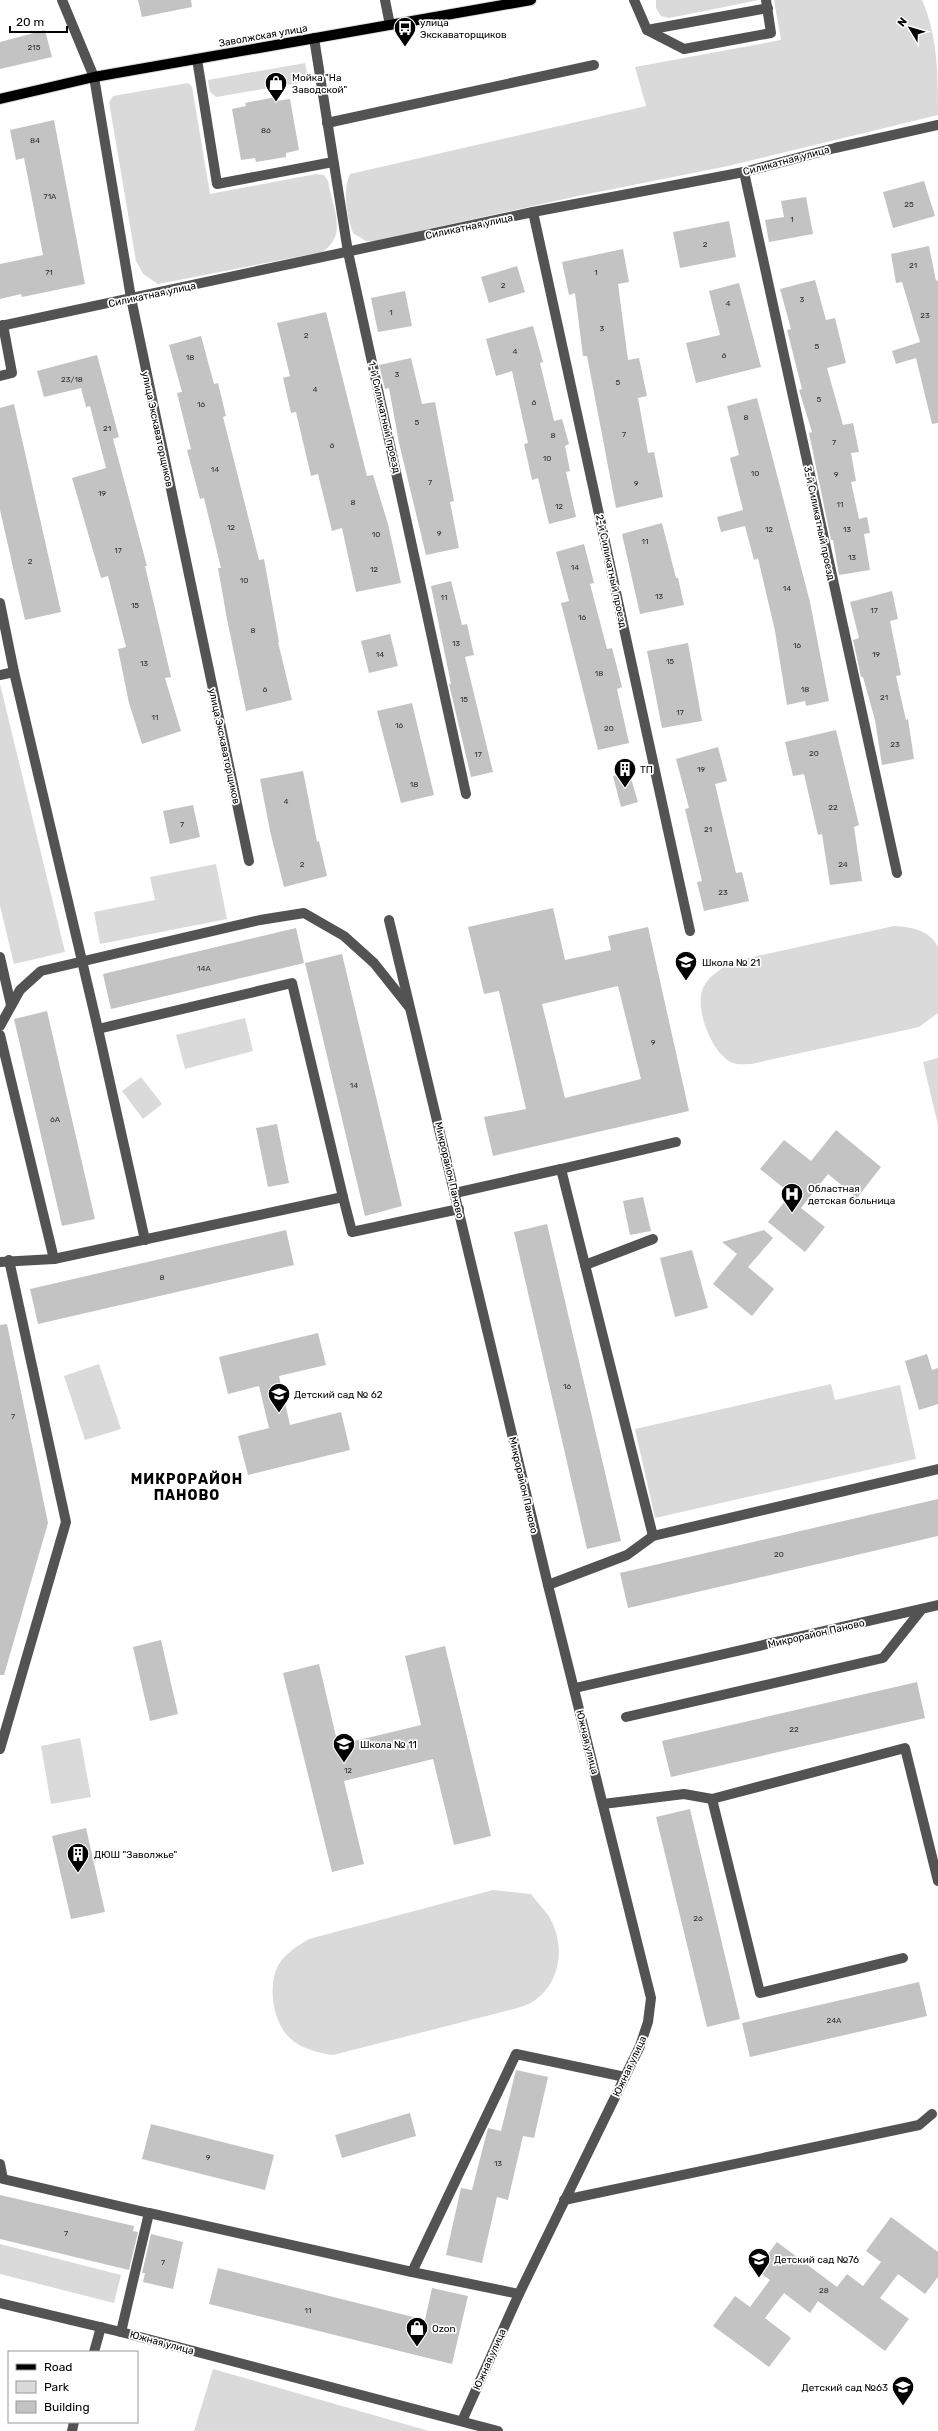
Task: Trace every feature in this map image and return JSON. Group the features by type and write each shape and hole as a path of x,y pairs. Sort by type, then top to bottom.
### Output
{"main road":[{"name":"Заволжская улица","path":"0,99 94,77 531,0"}],"street":[{"name":"улица Экскаваторщиков","path":"62,0 94,77 131,298 248,861"},
{"path":"385,0 390,25"},
{"path":"634,0 647,30 684,48 771,33 767,4 647,30"},
{"name":"1-й Силикатный проезд","path":"314,38 348,252 466,794"},
{"path":"197,59 217,184 333,162"},
{"path":"327,123 594,65"},
{"name":"Силикатная улица","path":"1,326 533,212 744,172 835,148 938,125"},
{"name":"3-й Силикатный проезд","path":"744,172 897,873"},
{"name":"2-й Силикатный проезд","path":"533,212 690,930"},
{"path":"0,376 12,374 1,326"},
{"path":"0,606 14,672 98,1029 145,1240"},
{"path":"0,675 14,672"},
{"path":"0,1026 20,990 41,971 260,920 304,913 344,936 374,963 412,1010"},
{"name":"Микрорайон Паново","path":"389,920 412,1010 548,1585 575,1688 938,1605"},
{"path":"0,957 11,1005"},
{"path":"98,1029 292,983 352,1232 459,1210"},
{"path":"0,1035 54,1259"},
{"path":"455,1193 561,1170 676,1142"},
{"path":"561,1170 653,1536"},
{"path":"0,1749 66,1522 5,1261 54,1259 343,1197"},
{"path":"585,1265 653,1239"},
{"path":"548,1585 627,1555 653,1536 938,1469"},
{"path":"626,1717 883,1658 922,1609"},
{"name":"Южная улица","path":"462,2421 519,2294 640,2046 648,2022 651,1998 575,1688"},
{"path":"603,1804 684,1794 712,1799 905,1748 938,1882"},
{"path":"712,1799 760,1993 903,1958"},
{"path":"412,2272 516,2054 625,2077"},
{"path":"564,2200 919,2125 932,2114"},
{"path":"0,2164 3,2179 412,2272 519,2294"},
{"path":"121,2332 149,2213"},
{"name":"Южная улица","path":"0,2302 121,2332 498,2431"},
{"path":"94,2351 101,2327"}],"green space":[{"path":"656,0 759,0 669,18 661,16 656,8"},
{"path":"774,0 922,0 931,28 936,56 938,115 728,166 578,196 374,241 366,241 353,233 346,204 346,188 350,174 646,106 635,67 781,40"},
{"path":"305,63 308,79 305,82 216,97 210,92 208,80"},
{"path":"188,83 192,87 210,194 316,174 324,175 328,181 335,210 337,229 335,237 330,245 322,252 158,284 143,274 136,261 109,102 113,96"},
{"path":"0,684 65,952 14,964 0,906"},
{"path":"216,864 227,919 100,944 94,912 155,900 150,877"},
{"path":"894,926 919,930 935,941 938,947 938,1013 919,1027 751,1064 733,1063 718,1051 707,1030 701,1007 703,988 709,979 717,972 735,961"},
{"path":"245,1018 253,1051 185,1069 176,1035"},
{"path":"938,1058 938,1125 923,1062"},
{"path":"141,1077 162,1104 143,1119 122,1091"},
{"path":"99,1364 121,1429 85,1440 64,1376"},
{"path":"831,1384 835,1400 900,1385 916,1459 655,1518 635,1429"},
{"path":"80,1738 91,1797 51,1804 41,1746"},
{"path":"493,1890 531,1894 548,1915 554,1926 559,1950 555,1973 551,1983 534,2001 514,2009 333,2055 305,2048 288,2037 282,2029 273,2000 274,1979 276,1970 282,1960 299,1945 309,1939"},
{"path":"0,2244 121,2275 114,2303 0,2274"},
{"path":"213,2369 429,2431 194,2431"}],"building":[{"path":"138,0 191,0 192,7 142,17"},
{"path":"45,30 52,57 0,69 0,42"},
{"path":"276,97 276,101 290,99 299,150 286,153 286,157 256,162 255,158 241,160 232,109 246,106 245,103"},
{"path":"54,120 85,284 22,297 21,294 0,299 0,264 43,255 24,158 16,160 10,130"},
{"path":"924,181 935,216 893,228 883,192"},
{"path":"806,197 813,234 769,242 765,220 784,217 781,201"},
{"path":"729,221 736,257 680,268 673,232"},
{"path":"929,246 936,281 938,280 938,423 932,424 916,358 896,364 892,351 920,342 902,282 896,283 891,254"},
{"path":"623,249 629,282 618,284 628,360 639,358 647,396 638,398 648,453 654,452 663,497 616,508 587,356 583,356 575,293 569,295 562,262"},
{"path":"517,266 525,292 489,303 481,277"},
{"path":"815,280 826,320 835,318 846,363 827,368 843,425 853,423 859,452 851,453 856,481 851,482 859,519 867,517 870,533 864,534 870,570 839,575 833,540 831,540 809,433 812,432 799,390 802,389 787,330 791,329 780,289"},
{"path":"739,283 761,367 696,383 686,343 720,335 709,291"},
{"path":"405,291 412,326 378,332 371,298"},
{"path":"326,312 367,476 373,475 388,524 401,583 356,592 342,528 332,531 318,474 311,476 296,412 291,413 283,378 290,376 277,323"},
{"path":"533,326 543,362 540,363 554,421 562,419 569,444 565,446 570,471 566,472 576,517 549,524 538,478 532,480 524,444 528,443 512,371 496,376 486,339"},
{"path":"201,336 214,384 218,383 226,416 223,417 259,560 264,559 278,642 292,700 246,711 218,568 221,568 204,498 200,499 187,450 191,449 177,393 182,392 169,345"},
{"path":"97,355 119,437 113,439 147,566 145,566 171,677 165,678 181,731 142,744 129,703 118,649 126,647 108,576 101,578 72,478 106,468 90,406 86,407 81,388 44,397 37,371"},
{"path":"411,358 422,404 435,402 454,501 450,502 459,548 426,555 399,443 389,388 385,389 379,365"},
{"path":"757,398 810,602 829,701 806,706 805,701 787,705 775,631 758,558 754,560 745,526 721,532 717,517 743,510 730,458 739,455 727,406"},
{"path":"14,404 61,612 25,620 0,510 0,408"},
{"path":"662,523 676,578 678,578 684,605 640,614 622,534"},
{"path":"584,544 594,583 590,584 607,649 612,648 622,687 617,689 629,743 598,750 561,603 569,601 556,552"},
{"path":"451,581 462,625 467,624 474,655 465,657 493,772 471,777 449,684 451,684 431,586"},
{"path":"892,591 898,619 890,621 901,675 896,676 906,720 908,719 914,759 882,765 875,720 863,677 861,677 853,640 859,638 850,602"},
{"path":"390,634 398,666 369,673 361,641"},
{"path":"688,643 702,721 662,728 647,651"},
{"path":"412,703 434,795 401,803 377,711"},
{"path":"836,730 859,825 854,827 862,881 830,885 822,834 818,835 804,774 793,776 785,742"},
{"path":"718,747 727,781 715,784 736,873 742,872 749,901 704,911 697,882 702,881 685,809 689,808 676,759"},
{"path":"303,771 317,842 319,841 327,876 284,887 270,831 260,779"},
{"name":"ТП","path":"629,772 638,802 621,807 613,776"},
{"path":"193,805 200,837 170,844 163,811"},
{"path":"553,908 565,960 611,950 608,936 648,927 689,1111 493,1156 484,1117 526,1109 499,991 484,994 468,927","holes":["618,986 641,1079 565,1098 542,1004"]},
{"path":"296,928 304,963 111,1009 103,974"},
{"path":"342,954 402,1206 365,1216 305,963"},
{"path":"47,1011 95,1219 62,1226 14,1019"},
{"path":"277,1124 289,1183 268,1187 256,1128"},
{"path":"836,1130 881,1167 857,1198 828,1174 801,1208 825,1227 805,1252 768,1222 791,1194 760,1169 784,1140 811,1161"},
{"path":"643,1197 651,1231 630,1235 623,1201"},
{"path":"547,1224 621,1541 587,1549 514,1232"},
{"path":"286,1230 294,1265 38,1324 30,1289"},
{"path":"764,1230 773,1238 748,1267 774,1289 752,1316 713,1284 737,1254 722,1242"},
{"path":"692,1250 708,1308 675,1317 660,1258"},
{"path":"7,1324 48,1523 4,1675 0,1675 0,1325"},
{"path":"318,1333 326,1365 279,1376 290,1425 341,1412 350,1450 248,1475 238,1436 269,1428 259,1386 228,1394 219,1357"},
{"path":"927,1354 932,1370 938,1368 938,1404 919,1410 905,1361"},
{"path":"938,1499 938,1536 628,1608 620,1573"},
{"path":"161,1640 178,1714 150,1721 133,1647"},
{"path":"445,1646 491,1836 454,1845 433,1759 344,1781 364,1864 332,1872 283,1673 319,1664 338,1745 421,1725 405,1656"},
{"path":"917,1682 925,1718 671,1777 662,1741"},
{"path":"690,1809 740,2019 707,2027 656,1817"},
{"name":"ДЮШ \"Заволжье\"","path":"86,1828 105,1912 71,1919 52,1836"},
{"path":"919,1982 927,2016 750,2057 742,2023"},
{"path":"516,2070 548,2077 534,2138 523,2136 508,2200 497,2197 482,2263 446,2255 461,2188 472,2190 488,2128 501,2131"},
{"path":"410,2113 416,2136 342,2158 335,2135"},
{"path":"151,2124 274,2155 265,2190 142,2159"},
{"path":"0,2195 134,2226 133,2231 138,2232 129,2270 0,2239"},
{"path":"891,2217 938,2252 938,2277 925,2294 898,2274 880,2298 909,2319 885,2351 818,2301 810,2313 784,2293 765,2318 791,2338 769,2367 713,2326 735,2296 750,2307 770,2280 756,2270 777,2242 837,2287 847,2274 863,2286 881,2262 866,2251"},
{"path":"151,2234 183,2242 173,2289 143,2282 145,2273 142,2273"},
{"path":"218,2268 425,2320 432,2288 468,2296 452,2364 209,2304"}],"place":[{"name":"улица Экскаваторщиков","path":"405,48"},
{"name":"Мойка \"На Заводской\"","path":"276,102"},
{"name":"ТП","path":"625,788"},
{"name":"Школа № 21","path":"686,982"},
{"name":"Областная детская больница","path":"792,1214"},
{"name":"Детский сад № 62","path":"279,1414"},
{"name":"Школа № 11","path":"344,1764"},
{"name":"ДЮШ \"Заволжье\"","path":"78,1874"},
{"name":"Детский сад №76","path":"759,2278"},
{"name":"Ozon","path":"417,2348"},
{"name":"Детский сад №63","path":"903,2406"}],"district":[{"name":"МИКРОРАЙОН ПАНОВО","path":"187,1488"}]}
